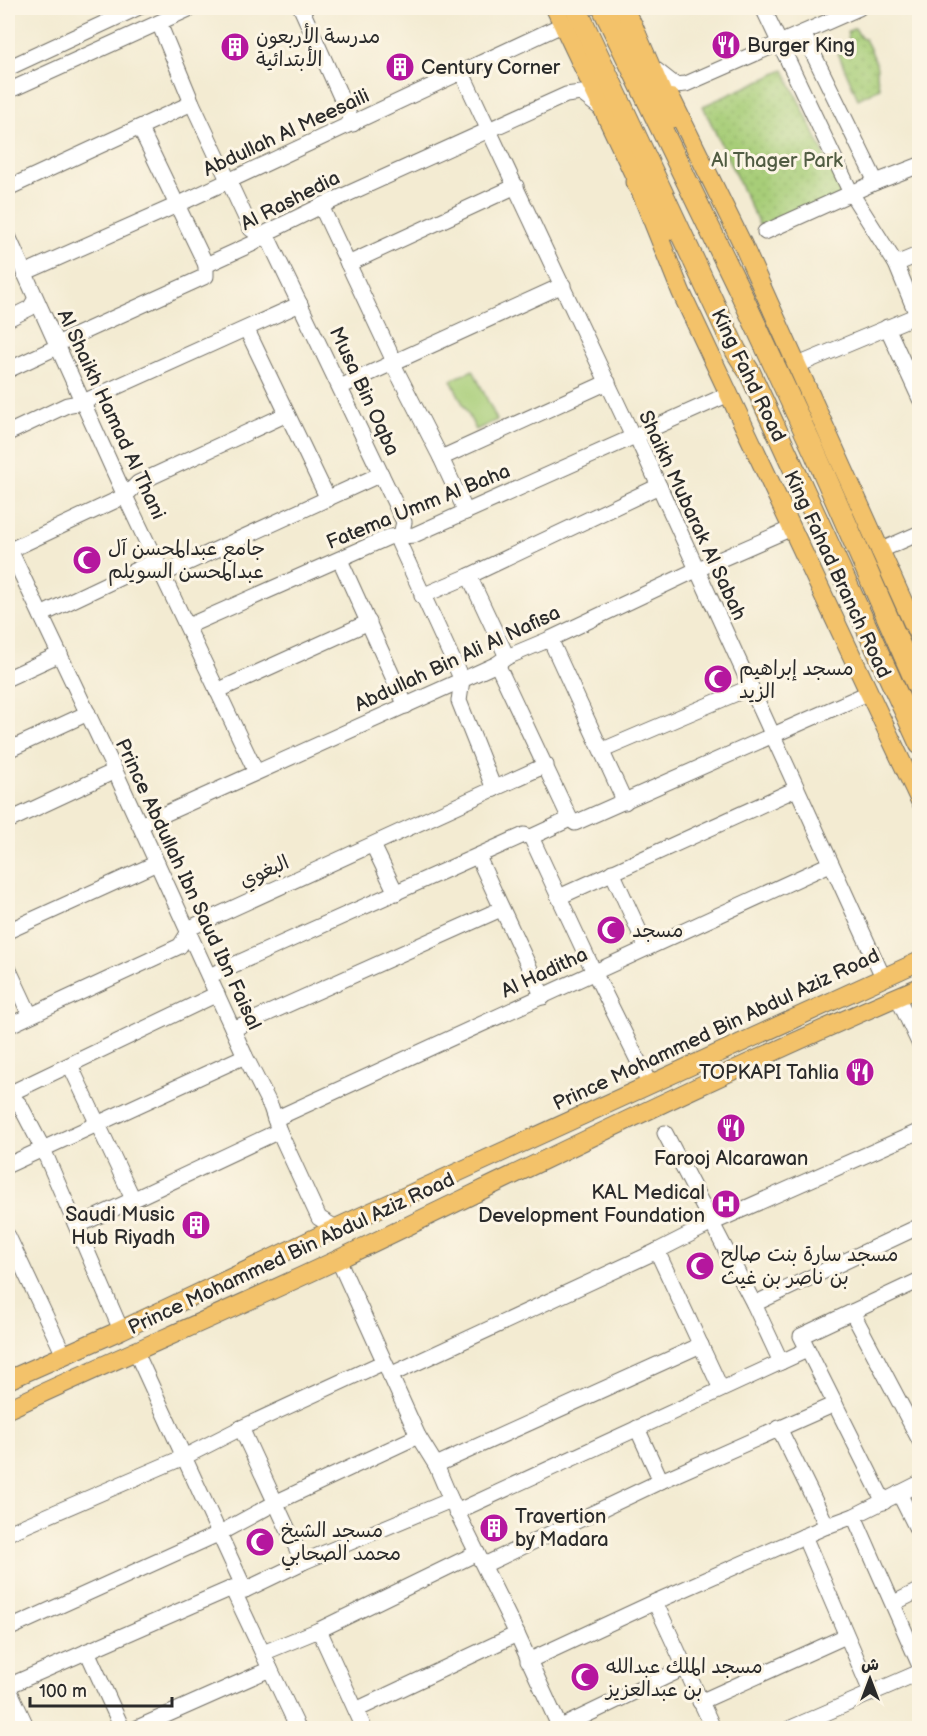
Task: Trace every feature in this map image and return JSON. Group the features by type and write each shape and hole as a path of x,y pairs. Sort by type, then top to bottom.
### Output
{"highway":[{"name":"King Fahd Road","path":"603,8 737,285 815,453 920,691"},
{"name":"King Fahd Road","path":"570,16 736,351 750,373 920,744"},
{"path":"627,16 725,242 737,285"},
{"path":"636,182 656,211 684,272 710,318 736,351"}],"main road":[{"name":"King Fahad Branch Road","path":"555,8 570,16 603,110 636,182 680,290 919,800"},
{"path":"627,16 743,245 918,634"},
{"name":"Prince Mohammed Bin Abdul Aziz Road","path":"8,1380 121,1330 336,1228 916,961"},
{"name":"Prince Mohammed Bin Abdul Aziz Road","path":"8,1409 339,1259 575,1145 920,987"}],"street":[{"path":"137,8 10,66 14,88 191,8"},
{"path":"301,8 353,124"},
{"path":"763,8 851,194 896,264 918,315 798,365"},
{"path":"656,70 675,86 686,84 859,8"},
{"name":"Abdullah Al Meesaili","path":"24,273 228,182 462,73 570,16"},
{"name":"Musa Bin Oqba","path":"159,23 192,103 250,229 270,242 404,522 399,543 462,680 459,701 494,789"},
{"path":"803,33 876,182"},
{"name":"Shaikh Mubarak Al Sabah","path":"462,73 633,437 638,440 883,977"},
{"name":"Al Rashedia","path":"8,370 57,347 61,342 206,276 206,265 254,243 260,236 566,94 581,93 603,110"},
{"path":"8,188 192,103"},
{"path":"140,128 206,265"},
{"path":"765,232 876,182 920,165"},
{"path":"348,264 516,186"},
{"path":"321,206 391,355 393,364 466,513"},
{"name":"Al Shaikh Hamad Al Thani","path":"8,236 125,496 256,772"},
{"path":"896,264 920,254"},
{"path":"340,387 563,285"},
{"path":"8,319 30,308 35,300"},
{"path":"8,433 67,405 83,402 247,330 300,304"},
{"path":"887,327 920,399"},
{"path":"247,330 328,499"},
{"path":"441,458 608,382"},
{"name":"Fatema Umm Al Baha","path":"188,626 389,537 414,535 466,513 729,394"},
{"path":"9,551 125,496 138,483 287,414"},
{"path":"41,615 328,499 381,474"},
{"path":"422,596 659,486"},
{"name":"Abdullah Bin Ali Al Nafisa","path":"140,825 406,706 696,570 792,528"},
{"path":"879,551 920,533"},
{"name":"Prince Abdullah Ibn Saud Ibn Faisal","path":"9,551 115,771 319,1218 336,1228"},
{"path":"340,560 406,706"},
{"path":"469,576 546,765 570,819 575,823 868,693"},
{"path":"217,691 369,622"},
{"path":"550,639 625,802"},
{"path":"8,678 60,654"},
{"path":"603,750 751,687"},
{"path":"8,750 88,713"},
{"name":"البغوي","path":"8,1026 180,946 192,927 546,765"},
{"path":"8,821 115,771"},
{"path":"559,897 796,789"},
{"path":"209,976 478,857 570,819"},
{"path":"528,836 650,1085"},
{"path":"373,845 396,893"},
{"path":"478,857 543,997"},
{"path":"8,931 157,863"},
{"name":"Al Haditha","path":"77,1226 277,1125 594,972 830,864"},
{"path":"612,872 647,948"},
{"path":"233,1029 501,909"},
{"path":"8,968 30,1015"},
{"path":"121,1330 43,1149 20,1105 9,1096 15,1091 217,994"},
{"path":"897,996 920,1045"},
{"path":"8,1165 245,1056"},
{"path":"70,1065 133,1199"},
{"path":"8,1533 184,1457 241,1428 387,1368 657,1251 712,1223 920,1131"},
{"path":"665,1133 754,1304 781,1362"},
{"path":"754,1304 920,1226"},
{"path":"8,1236 12,1256 64,1355"},
{"path":"657,1251 721,1389"},
{"path":"339,1259 418,1436 436,1465 560,1728 684,1668"},
{"path":"27,1728 8,1687 303,1562 454,1506 637,1428 781,1362 804,1343 852,1312 920,1280"},
{"path":"852,1312 920,1441"},
{"path":"804,1343 884,1502"},
{"path":"436,1465 701,1345"},
{"path":"135,1350 219,1534 263,1653 298,1728"},
{"path":"263,1653 835,1404"},
{"path":"241,1428 303,1562"},
{"path":"637,1428 661,1481"},
{"path":"780,1428 827,1526"},
{"path":"8,1629 219,1534 277,1502 418,1436"},
{"path":"528,1661 655,1602 854,1516 920,1483"},
{"path":"899,1493 920,1534"},
{"path":"854,1516 920,1666"},
{"path":"804,1536 870,1692"},
{"path":"894,1603 920,1590"},
{"path":"655,1602 713,1728"},
{"path":"319,1630 364,1728"},
{"path":"356,1710 517,1635"},
{"path":"700,1702 846,1636"},
{"path":"87,1652 122,1728"},
{"path":"136,1728 270,1669"},
{"path":"790,1728 920,1671"}],"green space":[{"path":"855,28 861,38 865,39 874,57 880,88 858,99 838,53 851,47 847,32"},
{"name":"Al Thager Park","path":"784,70 844,196 762,231 703,106"},
{"path":"473,370 497,420 476,430 451,380"}],"place":[{"name":"Burger King","path":"726,45"},
{"name":"مدرسة الأربعون الأبتدائية","path":"235,47"},
{"name":"Century Corner","path":"400,67"},
{"name":"جامع عبدالمحسن آل عبدالمحسن السويلم","path":"87,560"},
{"name":"مسجد إبراهيم الزيد","path":"718,679"},
{"name":"مسجد","path":"611,930"},
{"name":"TOPKAPI Tahlia","path":"860,1072"},
{"name":"Farooj Alcarawan","path":"731,1128"},
{"name":"KAL Medical Development Foundation","path":"726,1204"},
{"name":"Saudi Music Hub Riyadh","path":"196,1225"},
{"name":"مسجد سارة بنت صالح بن ناصر بن غيث","path":"700,1266"},
{"name":"Travertion by Madara","path":"494,1528"},
{"name":"مسجد الشيخ محمد الصحابي","path":"260,1542"},
{"name":"مسجد الملك عبدالله بن عبدالعزيز","path":"585,1677"}]}
